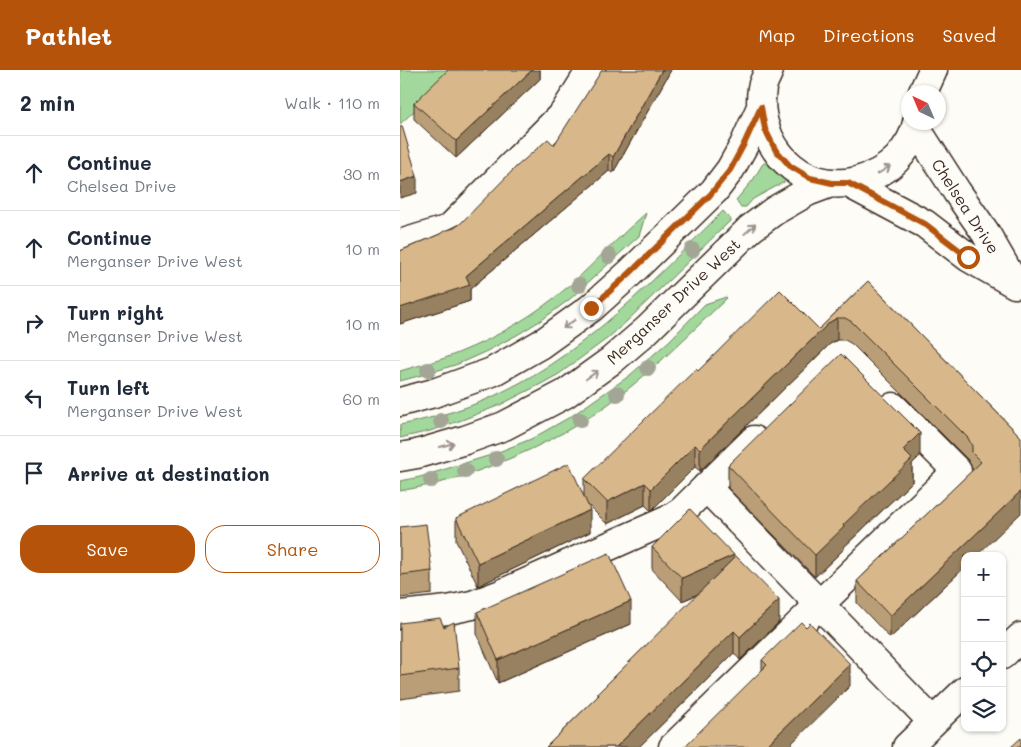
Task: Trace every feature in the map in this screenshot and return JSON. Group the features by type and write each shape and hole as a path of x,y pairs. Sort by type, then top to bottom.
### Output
{"street":[{"path":"400,244 449,229 564,113 591,70"},
{"path":"912,70 917,85"},
{"path":"926,85 933,70"},
{"name":"Merganser Drive West","path":"762,83 765,129 775,149 790,166 810,178 840,183"},
{"name":"Merganser Drive West","path":"400,402 434,393 492,372 541,344 591,308 710,195 730,170 744,144 762,83"},
{"name":"Merganser Drive West","path":"400,457 465,440 504,426 565,394 612,360 647,330 750,229 774,211 807,192 840,183 870,178 890,166 906,149 915,130"},
{"name":"Chelsea Drive","path":"920,130 1018,287"},
{"name":"Chelsea Drive","path":"840,183 925,224 968,257 1018,287"},
{"path":"674,747 957,471 875,389"},
{"path":"400,615 448,610 472,605 668,520 706,488 770,425"},
{"path":"706,488 933,722"},
{"path":"1006,651 1021,638"},
{"path":"907,747 961,695"}],"green space":[{"path":"400,70 459,70 400,124"},
{"path":"764,163 768,163 787,178 786,181 753,199 746,207 741,207 736,200"},
{"path":"723,211 730,218 730,221 626,322 608,338 559,374 500,405 430,431 400,438 400,425 454,411 492,397 535,374 565,354 621,310"},
{"path":"646,213 639,236 570,299 543,319 487,351 458,364 400,381 400,371 473,347 530,315 569,286"},
{"path":"726,297 680,343 631,387 580,423 548,441 497,464 448,481 400,491 400,481 420,477 491,455 531,439 570,417 629,376 669,341 705,304"}],"building":[{"path":"448,70 532,70 456,141 414,103"},
{"path":"602,70 662,70 613,157 609,154 466,276 470,285 400,308 400,251 460,224 516,167 548,139 554,145"},
{"path":"402,126 417,176 400,182 400,127"},
{"path":"868,281 1021,437 1021,491 890,616 857,581 981,462 972,453 972,446 968,438 852,322 845,318 837,318 830,322 700,449 695,445 651,489 645,483 607,502 584,479 780,290 819,329"},
{"path":"841,354 920,433 903,450 912,459 843,525 844,527 815,555 728,465"},
{"path":"569,463 590,510 478,563 456,518"},
{"path":"690,509 734,555 682,578 652,547"},
{"path":"426,524 432,571 400,575 400,527"},
{"path":"609,553 631,601 498,660 477,612"},
{"path":"736,556 779,600 740,637 734,631 616,747 546,747 599,695 598,693"},
{"path":"440,618 444,627 454,622 459,668 400,676 400,623"},
{"path":"801,622 806,627 810,623 850,664 765,747 684,747 767,665 762,660"},
{"path":"1021,738 1021,747 1011,747"}],"route":[{"path":"591,308 710,195 730,170 761,107 765,129 775,149 790,166 810,178 832,183 848,183 925,224 968,257"}]}
